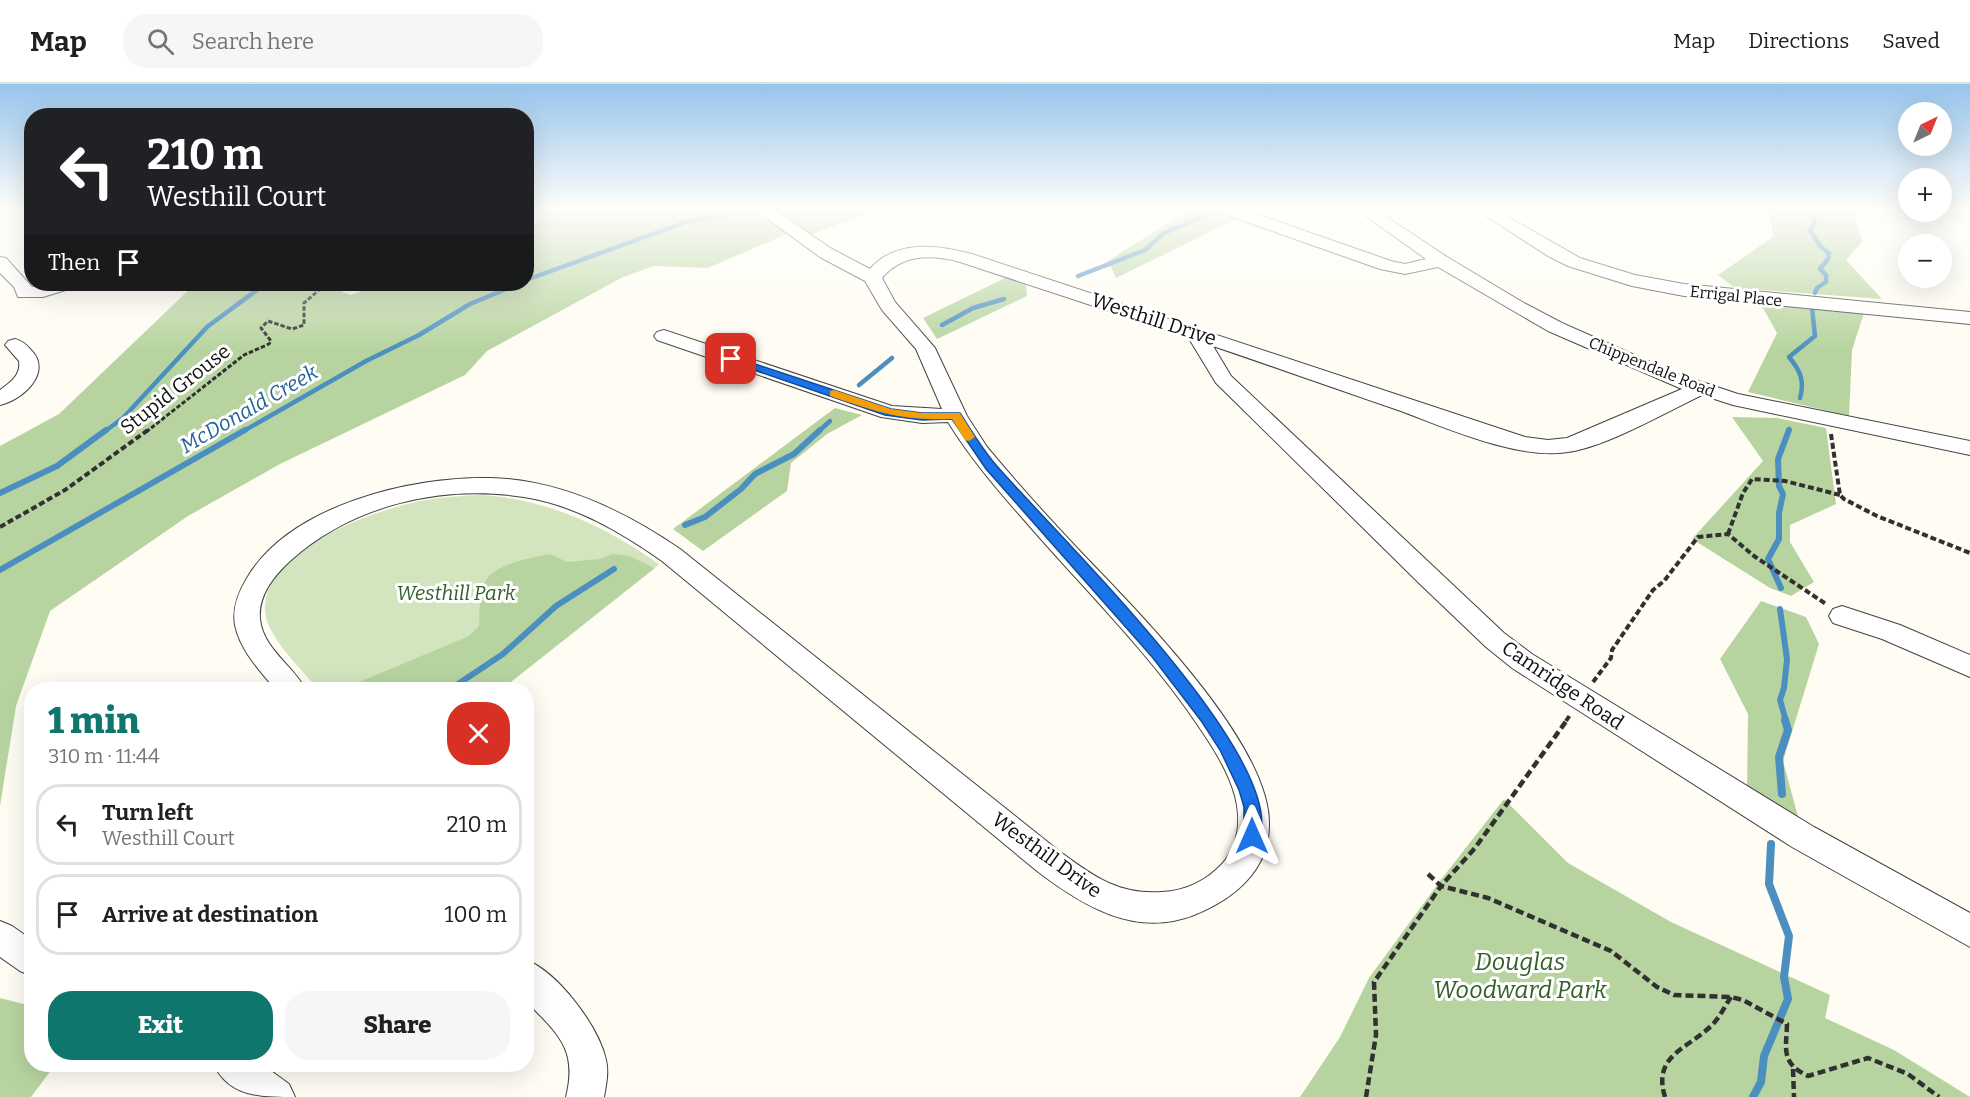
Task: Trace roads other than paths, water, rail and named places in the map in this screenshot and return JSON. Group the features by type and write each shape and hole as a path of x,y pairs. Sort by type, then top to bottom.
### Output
{"street":[{"path":"832,256 873,278"},
{"name":"Westhill Drive","path":"286,682 249,632 247,608 255,585 269,566 289,547 338,518 414,493 451,487 488,485 541,492 603,514 654,542 1048,861 1095,895 1119,903 1160,908 1198,900 1215,891 1246,858 1251,840 1254,824 1252,807 1238,769 1186,687 990,466 956,415 939,372 924,348 909,325 877,291 873,278 881,266 900,256"},
{"name":"Westhill Drive","path":"959,256 1196,333 1466,427 1523,444 1548,447 1570,445 1596,436 1699,389"},
{"path":"1361,256 1405,269 1441,261"},
{"name":"Chippendale Road","path":"1434,256 1517,307 1555,327 1699,389 1733,399 1970,448"},
{"name":"Errigal Place","path":"1564,256 1632,280 1684,290 1970,318"},
{"path":"0,262 24,290"},
{"path":"24,291 25,293 43,291"},
{"name":"Camridge Road","path":"1196,333 1223,379 1429,578 1495,640 1522,661 1803,837 1970,931"},
{"path":"664,336 889,412 922,416 956,415"},
{"path":"0,399 23,381 30,369 29,359 15,345"},
{"path":"1842,616 1891,632 1970,667"},
{"path":"0,937 24,954"},
{"path":"534,985 574,1029 586,1046 590,1064 585,1097"},
{"path":"242,1072 276,1097"}],"waterway":[{"name":"McDonald Creek","path":"534,277 591,256"},
{"path":"1078,276 1129,256"},
{"path":"1815,293 1817,288 1826,282 1826,275 1820,269 1828,256"},
{"path":"104,432 123,418 207,327 256,291"},
{"name":"McDonald Creek","path":"242,432 366,361 419,335 470,304 501,291"},
{"path":"942,325 973,308 1004,299"},
{"path":"1800,398 1802,386 1800,376 1789,357 1815,336 1812,308"},
{"path":"859,385 892,358"},
{"path":"818,432 830,421"},
{"path":"0,493 57,466 106,430"},
{"name":"McDonald Creek","path":"0,570 245,430"},
{"path":"685,525 705,517 741,489 755,474 794,454 820,430"},
{"path":"1781,588 1768,559 1779,539 1779,513 1783,494 1779,486 1778,459 1789,430"},
{"path":"461,682 503,654 556,606 614,569"},
{"path":"1780,609 1787,659 1784,688 1780,700 1786,721"},
{"path":"1782,794 1779,757 1788,730 1785,720"},
{"path":"1753,1097 1761,1082 1764,1056 1788,999 1784,977 1789,936 1769,884 1771,844"}],"park label":[{"name":"Westhill Park","path":"456,593"},
{"name":"Douglas Woodward Park","path":"1520,976"}]}
